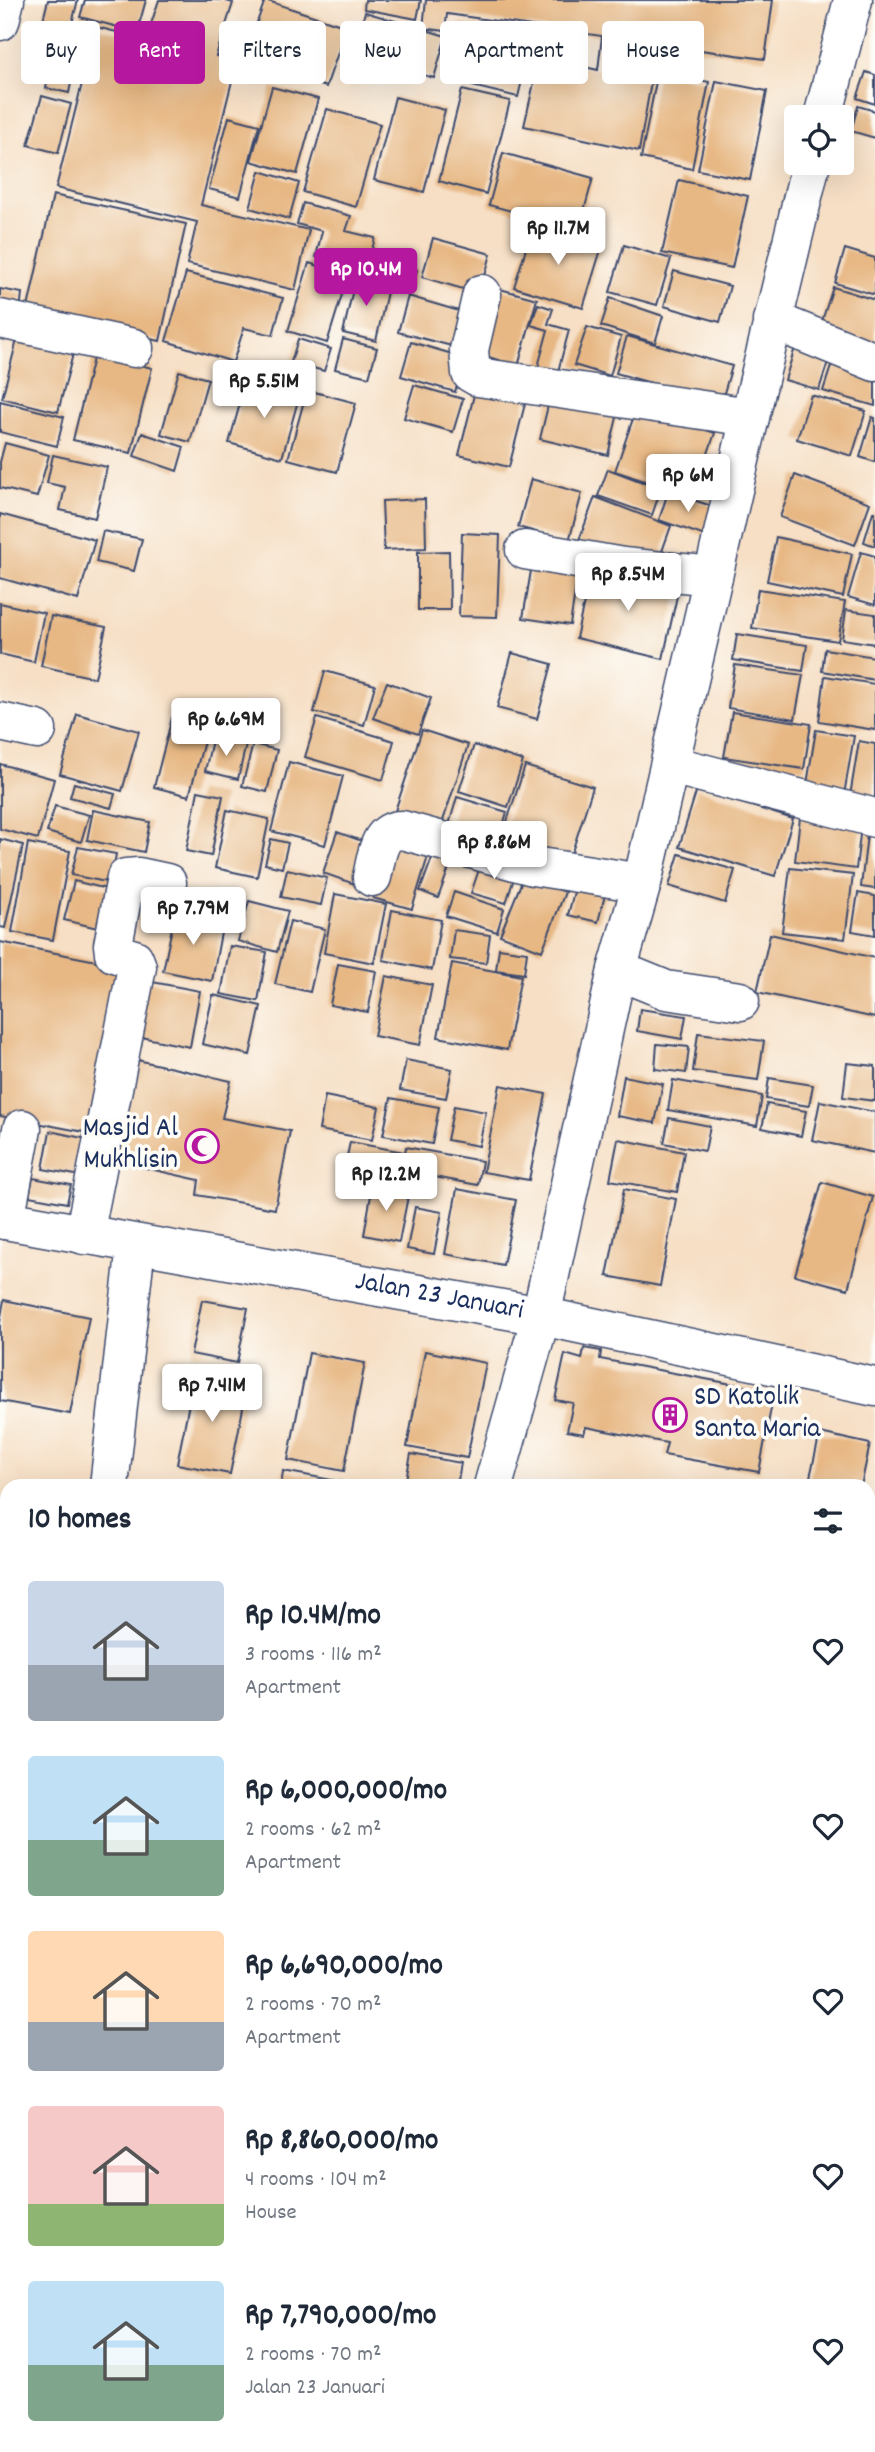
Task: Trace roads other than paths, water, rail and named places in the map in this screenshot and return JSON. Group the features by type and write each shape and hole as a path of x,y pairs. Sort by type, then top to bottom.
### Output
{"street":[{"path":"0,22 5,0"},
{"path":"826,105 853,0"},
{"path":"495,1479 541,1316 617,970 671,765 772,320 808,175"},
{"path":"482,293 469,351 471,373 478,377 750,417"},
{"path":"0,319 134,348"},
{"path":"772,320 875,362"},
{"path":"525,550 623,567 713,576"},
{"path":"0,722 37,730"},
{"path":"671,765 875,818"},
{"path":"372,877 382,839 388,832 402,830 533,866 642,883"},
{"path":"84,1236 137,967 134,959 114,953 113,945 126,878 139,877 167,883"},
{"path":"617,970 666,990 740,1002"},
{"path":"2,1220 22,1129"},
{"name":"Jalan 23 Januari","path":"2,1220 541,1316 875,1387"},
{"path":"110,1479 136,1245"}],"place":[{"name":"Masjid Al Mukhlisin","path":"202,1146"},
{"name":"SD Katolik Santa Maria","path":"670,1415"}]}
